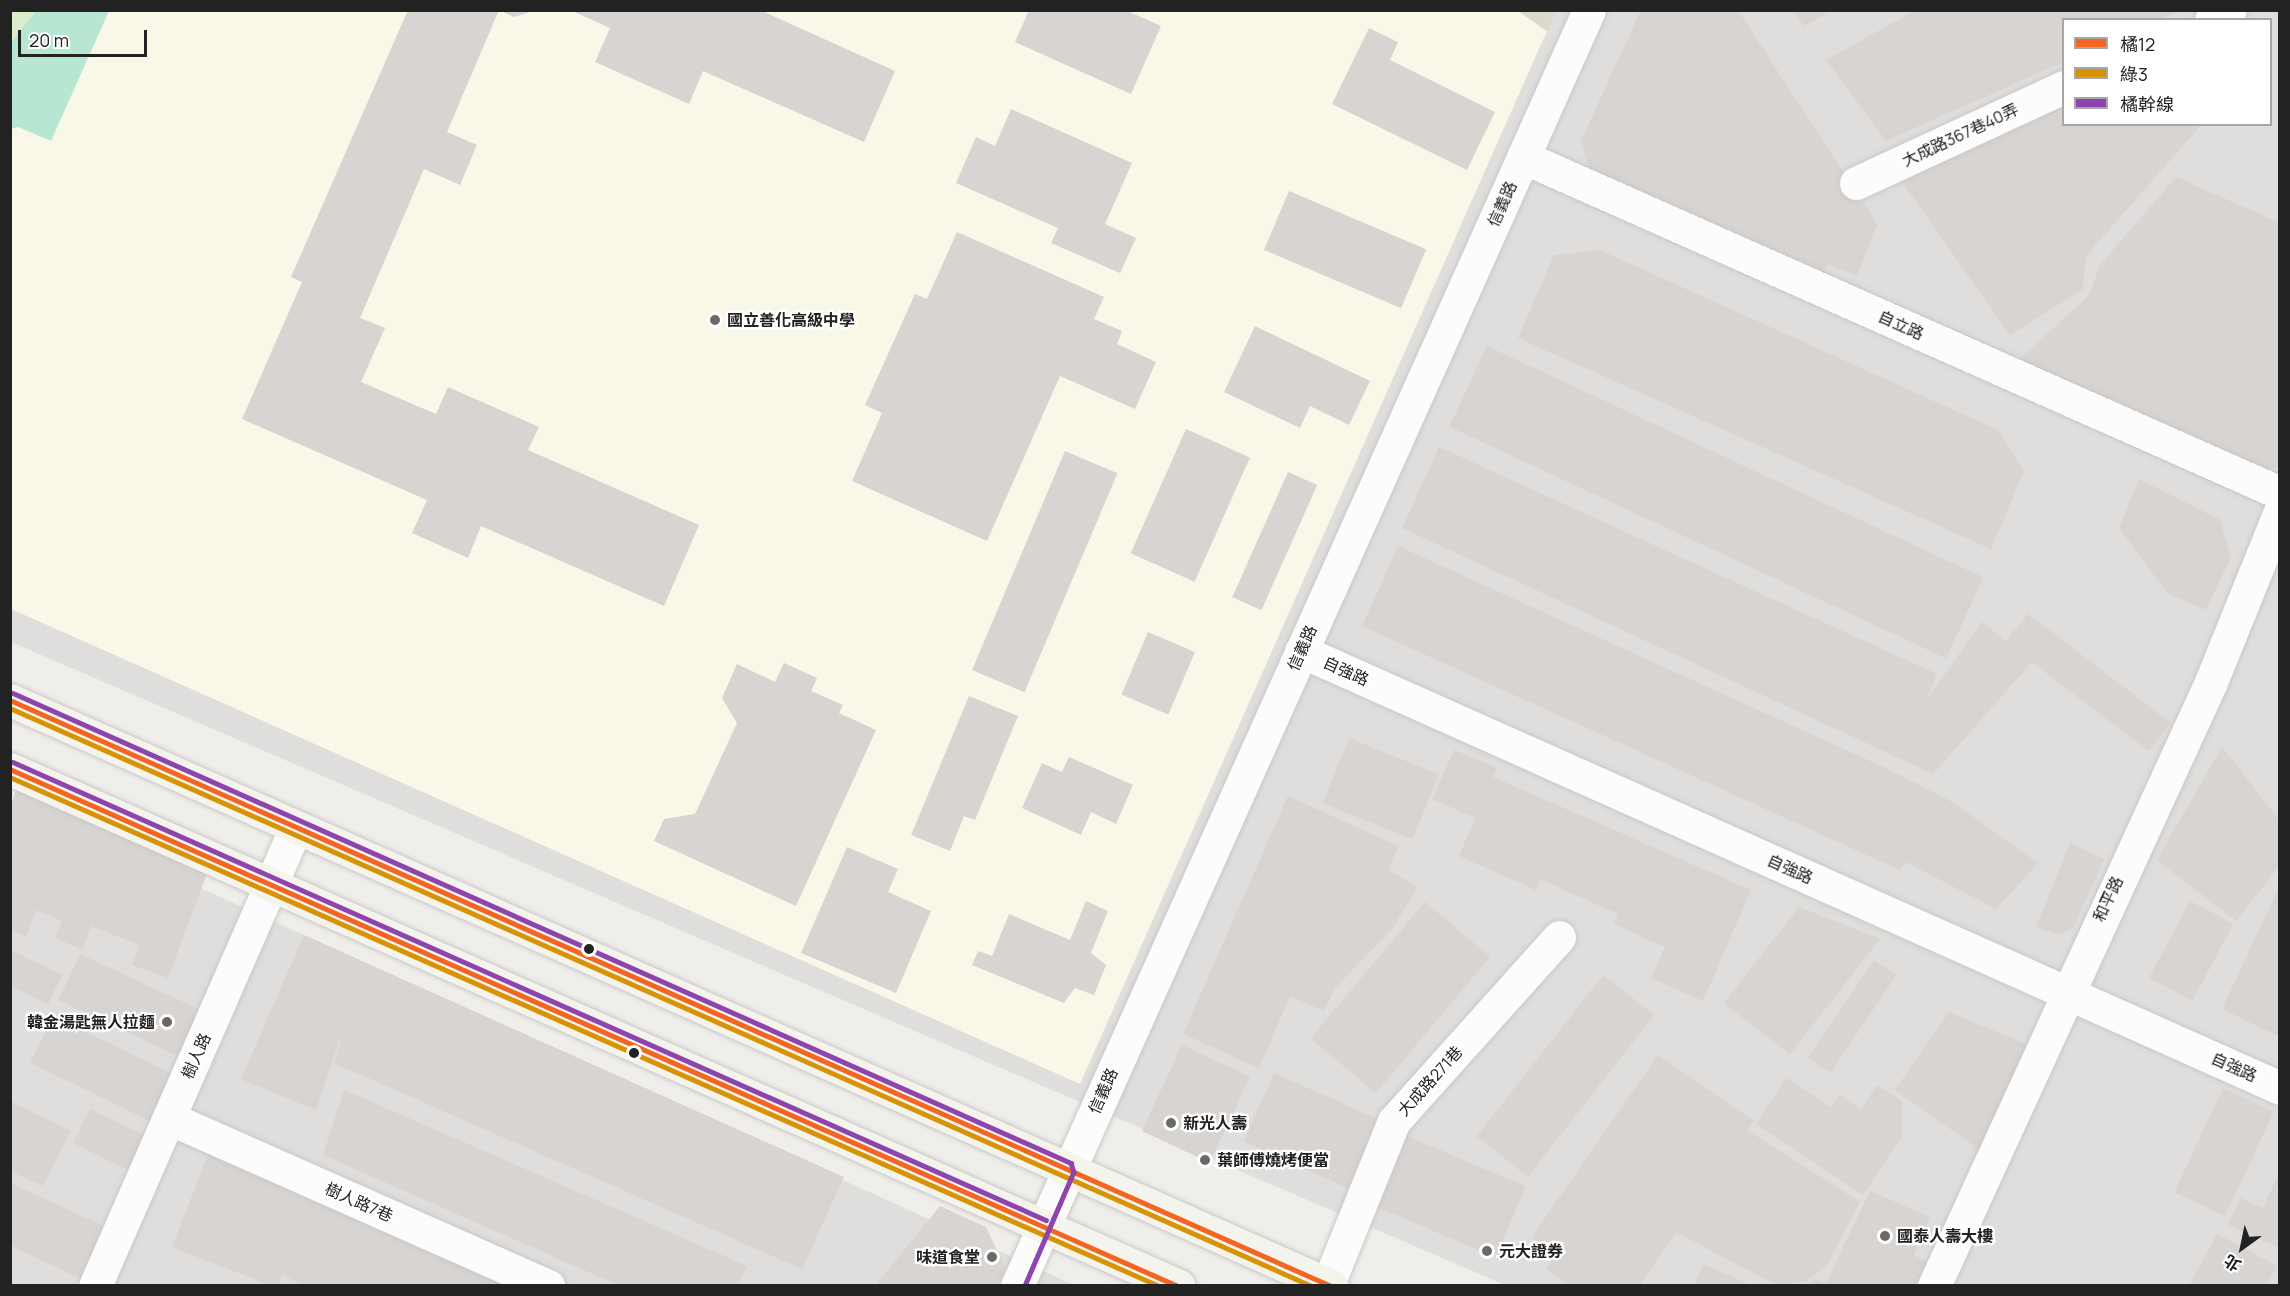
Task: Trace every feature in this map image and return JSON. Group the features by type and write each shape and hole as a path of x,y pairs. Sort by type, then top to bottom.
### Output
{"main road":[{"path":"10,700 1330,1285"},
{"path":"10,769 1179,1286"}],"street":[{"name":"信義路","path":"1017,1286 1067,1170 1589,10"},
{"path":"2215,18 2230,10"},
{"name":"大成路367巷40弄","path":"1856,183 2062,88"},
{"name":"自立路","path":"1523,157 2280,493"},
{"name":"和平路","path":"1934,1286 2065,992 2211,682 2280,511"},
{"name":"自強路","path":"1301,651 2280,1088"},
{"name":"樹人路","path":"95,1286 296,827"},
{"name":"大成路271巷","path":"1330,1285 1394,1121 1559,937"},
{"name":"樹人路7巷","path":"169,1118 549,1286"}],"shaded area":[{"name":"國立善化高級中學","path":"1518,10 1547,31 1080,1084 11,609 11,11"},
{"path":"11,11 2279,11 2279,1285 1505,1285 11,642"},
{"path":"1518,11 1556,11 1547,31"},
{"path":"11,802 1074,1285 11,1285"}],"green space":[{"path":"37,10 109,11 51,141 18,127 11,129 11,42"},
{"path":"11,11 37,11 11,42"}],"building":[{"path":"408,10 499,10 447,132 477,145 460,185 424,169 360,318 385,328 361,382 436,414 448,387 539,427 528,450 699,525 664,606 481,526 468,558 412,533 427,500 242,419 302,282 291,277"},
{"path":"499,10 533,10 533,11 514,17"},
{"path":"570,10 760,10 895,71 864,142 703,71 689,104 595,62 610,28"},
{"path":"1029,10 1125,10 1161,26 1131,94 1015,42"},
{"path":"1641,10 1738,10 1877,224 1857,276 1828,264 1822,275 1590,174 1581,141"},
{"path":"1792,10 1832,10 1804,26"},
{"path":"1916,10 2180,10 2164,18 2062,18 2062,63 1886,141 1826,60"},
{"path":"1369,28 1398,42 1390,60 1495,112 1467,170 1332,104"},
{"path":"2062,99 2062,126 2200,126 2086,256 2083,289 2010,335 1900,179"},
{"path":"1011,109 1132,163 1105,224 1136,238 1120,273 1051,243 1058,228 956,183 976,137 995,146"},
{"path":"2176,177 2280,223 2280,466 2255,473 2017,362 2089,295 2100,265"},
{"path":"1289,191 1426,249 1401,308 1264,250"},
{"path":"957,232 1104,297 1094,319 1122,331 1117,344 1156,362 1135,409 1060,376 987,541 852,481 882,413 865,405 915,294 927,299"},
{"path":"1600,250 1998,430 2024,471 1991,549 1518,338 1554,255"},
{"path":"1255,326 1370,381 1349,425 1310,406 1300,428 1224,392"},
{"path":"1487,346 1984,578 1946,658 1449,427"},
{"path":"1186,429 1250,457 1195,582 1131,553"},
{"path":"1439,447 1937,674 1925,702 1982,622 2006,641 2028,614 2171,723 2149,751 2032,662 1933,774 1402,528"},
{"path":"1065,451 1117,473 1024,692 972,670"},
{"path":"1288,472 1317,485 1262,610 1232,597"},
{"path":"2139,479 2220,520 2231,557 2206,610 2167,593 2119,528"},
{"path":"1398,546 1892,771 1952,802 2038,863 1996,909 1906,862 1900,870 1362,626"},
{"path":"1148,632 1195,652 1168,715 1121,695"},
{"path":"784,663 817,678 811,691 843,705 839,713 876,730 796,906 654,841 664,819 695,814 737,723 722,698 737,664 775,682"},
{"path":"969,696 1018,716 975,820 964,816 950,851 911,835"},
{"path":"1349,738 1439,774 1413,839 1323,803"},
{"path":"2222,747 2280,821 2280,865 2236,921 2157,860"},
{"path":"1454,750 1497,768 1493,777 1751,890 1703,1001 1651,978 1665,947 1613,924 1618,914 1540,879 1536,890 1459,856 1475,818 1432,799"},
{"path":"1069,757 1133,785 1116,824 1091,812 1081,835 1022,808 1042,763 1062,772"},
{"path":"19,784 209,868 168,978 132,965 139,945 91,926 83,950 55,938 62,921 36,910 26,936 10,929 10,806"},
{"path":"1288,796 1398,846 1388,870 1418,887 1392,929 1335,988 1324,1011 1290,996 1259,1068 1183,1034"},
{"path":"2070,843 2104,859 2074,927 2060,935 2036,927"},
{"path":"847,847 898,869 888,892 931,911 896,993 801,953"},
{"path":"2280,885 2280,1037 2222,1009"},
{"path":"1086,901 1108,911 1091,953 1106,965 1094,995 1075,988 1064,1003 972,965 978,951 992,956 1009,914 1070,940"},
{"path":"2190,901 2233,924 2192,1001 2149,978"},
{"path":"1425,902 1490,957 1376,1093 1311,1038"},
{"path":"1799,907 1880,939 1790,1054 1724,1003"},
{"path":"304,935 844,1177 802,1269 334,1063 347,1018 316,1110 241,1079"},
{"path":"10,950 62,975 48,1004 10,986"},
{"path":"80,954 203,1011 182,1058 58,1000"},
{"path":"1874,960 1896,975 1830,1073 1808,1058"},
{"path":"1603,975 1654,1015 1528,1177 1477,1137"},
{"path":"1949,1012 2035,1048 1980,1150 1895,1090"},
{"path":"53,1016 175,1076 152,1122 30,1063"},
{"path":"1182,1045 1250,1077 1210,1163 1142,1131"},
{"path":"1658,1055 1754,1121 1747,1130 1860,1202 1826,1266 1807,1281 1776,1285 1676,1232 1639,1286 1570,1286 1546,1269 1555,1254 1531,1238"},
{"path":"1274,1073 1378,1119 1348,1188 1243,1142"},
{"path":"1786,1078 1831,1107 1839,1094 1861,1109 1877,1085 1902,1101 1902,1136 1863,1195 1756,1124"},
{"path":"2223,1088 2274,1112 2225,1216 2174,1192"},
{"path":"344,1090 747,1266 737,1286 620,1286 323,1155"},
{"path":"10,1101 71,1131 43,1186 10,1171"},
{"path":"90,1109 148,1137 131,1171 73,1143"},
{"path":"1407,1136 1526,1186 1496,1257 1377,1207"},
{"path":"215,1137 412,1243 508,1286 305,1286 282,1275 278,1286 272,1286 172,1247"},
{"path":"2280,1171 2280,1248 2228,1225 2240,1198 2263,1208"},
{"path":"10,1183 108,1228 85,1281 10,1245"},
{"name":"國泰人壽大樓","path":"1870,1191 1930,1217 1914,1255 1927,1262 1915,1286 1809,1286 1813,1279 1826,1283"},
{"path":"940,1206 986,1227 1005,1267 998,1286 875,1286"},
{"path":"2217,1234 2277,1266 2266,1286 2189,1286"},
{"path":"1704,1264 1753,1286 1694,1286"}],"transit line":[{"name":"橘幹線","path":"13,693 1071,1163 1074,1172 1025,1286"},
{"name":"橘12","path":"10,700 1331,1286"},
{"name":"綠3","path":"10,708 1312,1286"},
{"name":"橘幹線","path":"13,762 1046,1220"},
{"name":"橘12","path":"10,769 1178,1286"},
{"name":"綠3","path":"10,777 1159,1286"}],"place":[{"name":"國立善化高級中學","path":"715,320"},
{"name":"韓金湯匙無人拉麵","path":"167,1022"},
{"name":"新光人壽","path":"1171,1123"},
{"name":"葉師傅燒烤便當","path":"1205,1160"},
{"name":"國泰人壽大樓","path":"1885,1236"},
{"name":"元大證券","path":"1487,1251"},
{"name":"味道食堂","path":"992,1257"}]}
